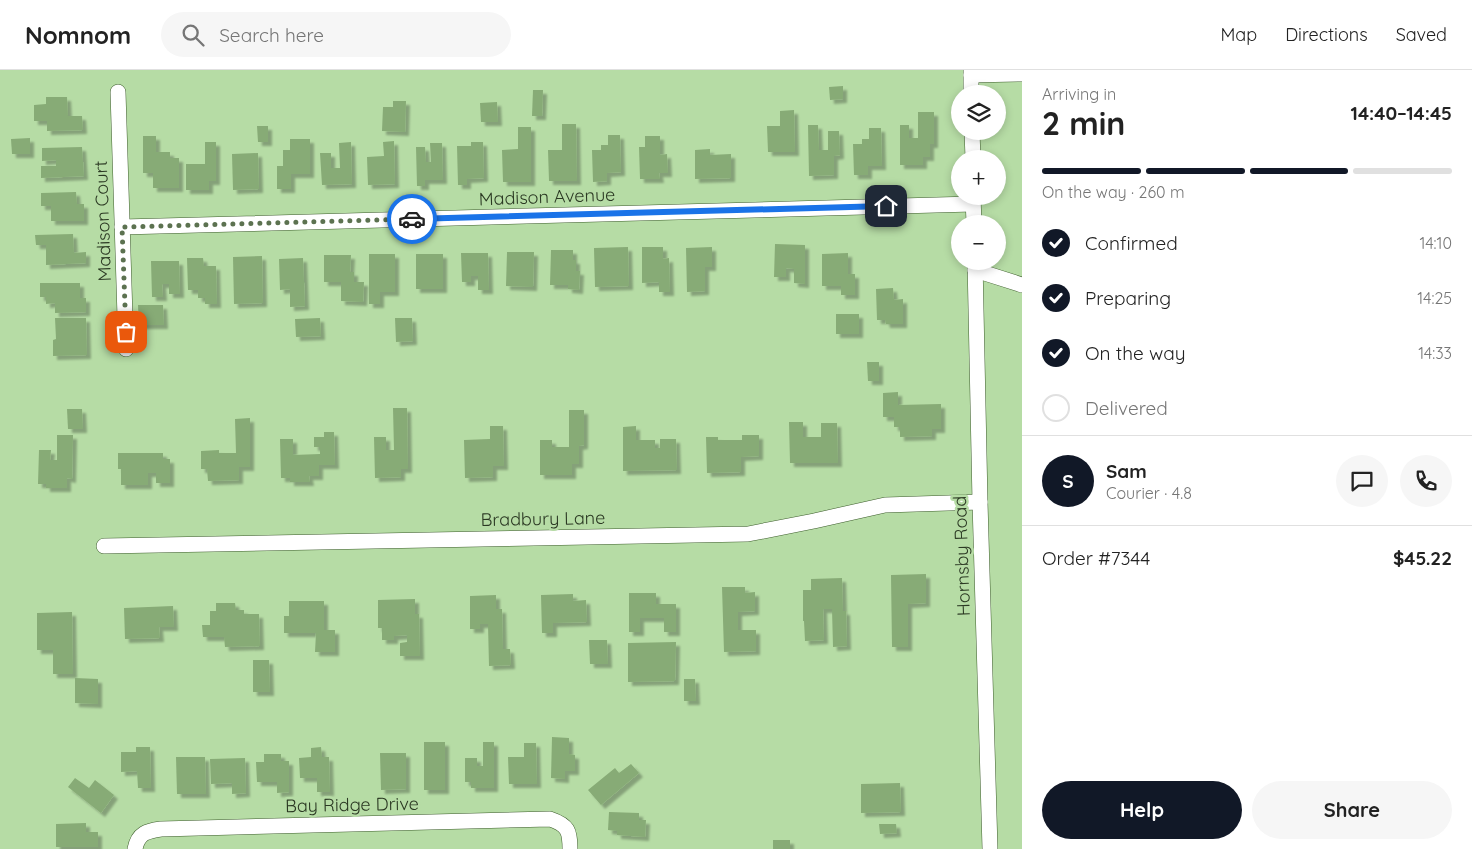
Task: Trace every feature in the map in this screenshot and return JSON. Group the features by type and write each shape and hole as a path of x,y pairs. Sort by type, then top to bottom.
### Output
{"street":[{"path":"971,85 971,72 1022,74"},
{"name":"Madison Court","path":"118,92 126,349"},
{"name":"Madison Avenue","path":"122,227 951,201"},
{"name":"Hornsby Road","path":"975,270 990,849"},
{"path":"985,270 1022,285"},
{"name":"Bradbury Lane","path":"104,546 748,534 885,506 980,502"},
{"name":"Bay Ridge Drive","path":"135,849 140,836 161,828 550,819 561,823 567,828 570,849"}],"building":[{"path":"843,86 843,99 830,100 829,87"},
{"path":"533,90 543,90 542,116 532,116"},
{"path":"46,97 67,97 68,116 82,116 83,130 47,131 47,121 34,121 34,105 46,104"},
{"path":"393,101 406,101 405,132 382,131 383,107 393,107"},
{"path":"497,102 498,122 481,122 480,103"},
{"path":"794,110 795,152 768,152 767,126 780,126 780,111"},
{"path":"918,112 934,112 934,144 930,144 930,157 923,157 923,165 900,165 900,125 909,125 909,138 918,138"},
{"path":"562,124 576,124 577,181 549,181 548,150 562,150"},
{"path":"808,125 818,125 819,150 828,150 828,131 839,131 840,155 834,156 834,175 809,176"},
{"path":"257,126 268,126 268,142 258,142"},
{"path":"518,127 531,127 531,182 503,182 502,150 518,149"},
{"path":"869,128 881,128 882,166 868,166 868,175 854,175 853,144 862,144 862,139 869,139"},
{"path":"608,135 620,135 621,172 607,173 607,181 593,182 592,150 601,150 601,145 608,145"},
{"path":"143,136 156,136 156,152 170,152 170,158 179,158 179,188 153,188 153,173 143,173"},
{"path":"645,136 660,136 660,155 667,154 668,173 659,173 660,179 640,179 639,147 645,147"},
{"path":"30,138 30,154 12,154 11,139"},
{"path":"290,139 310,139 310,174 291,174 291,189 277,189 277,166 283,166 283,150 290,150"},
{"path":"394,141 395,184 368,185 367,157 384,156 383,142"},
{"path":"205,142 216,142 216,181 209,181 209,190 186,190 186,164 205,164"},
{"path":"351,142 352,184 322,185 320,153 331,153 331,168 340,168 339,143"},
{"path":"471,142 483,142 484,178 467,179 467,185 458,185 457,146 471,146"},
{"path":"430,143 442,143 443,180 425,180 425,186 417,186 416,147 425,147 426,162 431,162"},
{"path":"82,147 84,176 41,178 41,166 56,166 56,160 42,161 42,148"},
{"path":"710,149 710,155 731,154 731,178 695,179 695,150"},
{"path":"258,153 259,189 233,190 232,154"},
{"path":"76,192 77,204 84,204 84,221 51,221 51,206 41,206 41,193"},
{"path":"73,234 74,253 86,252 86,263 46,265 46,245 36,245 35,235"},
{"path":"775,244 805,245 805,284 794,283 794,269 786,268 786,277 774,277"},
{"path":"628,247 629,286 595,287 594,248"},
{"path":"642,247 663,247 663,259 669,258 670,292 659,292 659,282 642,283"},
{"path":"712,247 712,267 705,267 705,291 687,292 686,248"},
{"path":"551,250 573,250 573,260 576,260 576,271 580,271 579,290 568,289 568,285 550,285"},
{"path":"507,252 534,252 533,287 506,286"},
{"path":"461,253 488,253 489,290 478,290 478,276 471,276 471,282 462,282"},
{"path":"848,253 848,274 855,274 855,295 841,295 841,286 822,286 822,254"},
{"path":"369,254 395,254 395,292 380,292 380,304 369,304"},
{"path":"416,254 443,254 443,289 416,289"},
{"path":"324,255 351,255 350,272 354,272 354,282 364,282 363,302 341,301 341,282 324,282"},
{"path":"262,256 263,303 234,304 233,257"},
{"path":"187,258 203,258 204,266 216,266 217,304 205,304 205,298 198,298 198,290 188,290"},
{"path":"303,258 305,306 290,307 290,289 280,290 279,259"},
{"path":"151,261 179,261 180,294 169,294 169,284 162,284 163,297 152,297"},
{"path":"40,283 80,283 80,298 86,298 86,312 55,313 55,303 46,304 46,297 40,297"},
{"path":"893,288 894,300 903,299 903,324 886,324 885,320 877,320 876,289"},
{"path":"138,305 163,305 164,325 139,325"},
{"path":"836,314 859,314 859,334 836,334"},
{"path":"55,318 86,318 87,355 53,356 53,340 56,339"},
{"path":"320,318 321,336 296,337 295,319"},
{"path":"395,318 412,318 413,341 396,342"},
{"path":"867,362 879,362 879,381 868,381"},
{"path":"898,392 898,405 941,404 941,429 932,429 932,436 900,437 900,427 894,427 894,417 883,417 883,393"},
{"path":"393,408 407,408 408,469 401,469 401,477 375,478 374,437 386,437 386,450 394,450"},
{"path":"67,409 82,409 83,429 68,429"},
{"path":"569,410 584,410 584,445 579,446 579,464 572,464 572,475 540,475 540,440 552,440 552,447 569,447"},
{"path":"250,418 250,467 239,467 239,480 208,481 207,469 201,469 201,451 219,450 219,453 236,453 235,419"},
{"path":"789,422 803,422 803,437 821,437 821,423 837,423 838,463 790,463"},
{"path":"490,426 503,426 504,466 493,466 493,477 465,478 464,440 490,439"},
{"path":"636,426 636,440 655,440 655,448 660,448 660,439 676,439 677,470 623,471 623,427"},
{"path":"324,432 334,432 335,465 319,465 319,476 309,476 310,482 290,482 290,478 281,478 280,439 293,439 293,455 320,454 320,447 314,447 314,437 324,437"},
{"path":"57,435 73,435 72,479 67,478 67,488 46,488 46,484 38,484 39,450 51,450 50,460 57,460"},
{"path":"742,435 759,435 759,456 741,457 741,472 707,473 706,437 718,437 718,440 742,440"},
{"path":"118,453 163,453 163,459 170,459 170,483 156,483 156,473 148,473 148,485 121,485"},
{"path":"926,574 926,603 908,604 908,647 892,647 891,575"},
{"path":"842,578 843,611 846,611 847,646 833,647 832,609 823,609 824,640 805,641 803,590 811,590 811,579"},
{"path":"722,587 745,587 745,593 755,592 755,611 738,612 738,630 756,630 756,651 724,652"},
{"path":"629,593 656,593 656,604 676,604 676,632 664,632 664,618 640,618 640,632 629,632"},
{"path":"573,594 573,601 586,600 587,622 553,623 553,633 542,633 541,595"},
{"path":"496,595 496,609 502,609 503,649 510,649 511,665 489,666 488,624 480,624 480,629 470,629 470,596"},
{"path":"415,599 415,614 419,614 420,656 400,656 400,643 407,642 407,635 394,636 394,640 382,640 382,628 378,628 378,600"},
{"path":"289,601 324,601 324,630 335,630 335,652 315,652 316,633 284,633 284,616 289,616"},
{"path":"216,603 235,603 236,610 244,610 244,614 259,614 260,646 225,647 224,637 203,637 202,625 210,625 210,611 216,611"},
{"path":"173,606 174,627 159,627 160,638 125,639 124,608"},
{"path":"72,612 73,674 53,674 53,650 37,650 37,613"},
{"path":"589,640 607,640 608,664 590,664"},
{"path":"676,642 675,681 628,682 628,643"},
{"path":"253,660 269,660 270,692 253,692"},
{"path":"75,678 98,679 98,704 75,703"},
{"path":"684,679 695,679 696,701 684,701"},
{"path":"552,737 569,738 569,754 575,755 575,771 565,771 565,779 551,778"},
{"path":"424,742 445,742 445,790 424,790"},
{"path":"483,742 494,742 494,788 471,788 471,782 465,782 465,758 477,758 477,766 483,766"},
{"path":"524,743 536,743 537,784 509,784 508,757 524,757"},
{"path":"136,747 150,747 151,788 138,788 137,771 121,772 121,752 136,752"},
{"path":"321,747 322,757 329,757 330,792 317,792 317,778 300,778 299,758 311,757 311,748"},
{"path":"380,753 406,753 406,789 381,790"},
{"path":"264,754 281,754 281,761 289,761 289,792 277,793 277,782 257,782 256,762 264,762"},
{"path":"176,757 205,757 206,794 177,794"},
{"path":"245,758 246,793 232,794 232,783 211,784 210,759"},
{"path":"631,764 639,773 601,805 588,790 615,768 619,773"},
{"path":"75,778 89,788 95,780 114,795 101,813 68,787"},
{"path":"900,783 901,812 861,813 861,784"},
{"path":"609,812 639,813 639,820 646,820 645,837 617,835 617,831 608,830"},
{"path":"86,823 86,832 98,832 98,847 56,847 56,824"},
{"path":"879,824 896,824 897,833 880,834"},
{"path":"773,840 790,840 790,849 773,849"}],"way so far":[{"path":"126,332 122,227 412,219"}],"route":[{"path":"412,219 886,206"}]}
